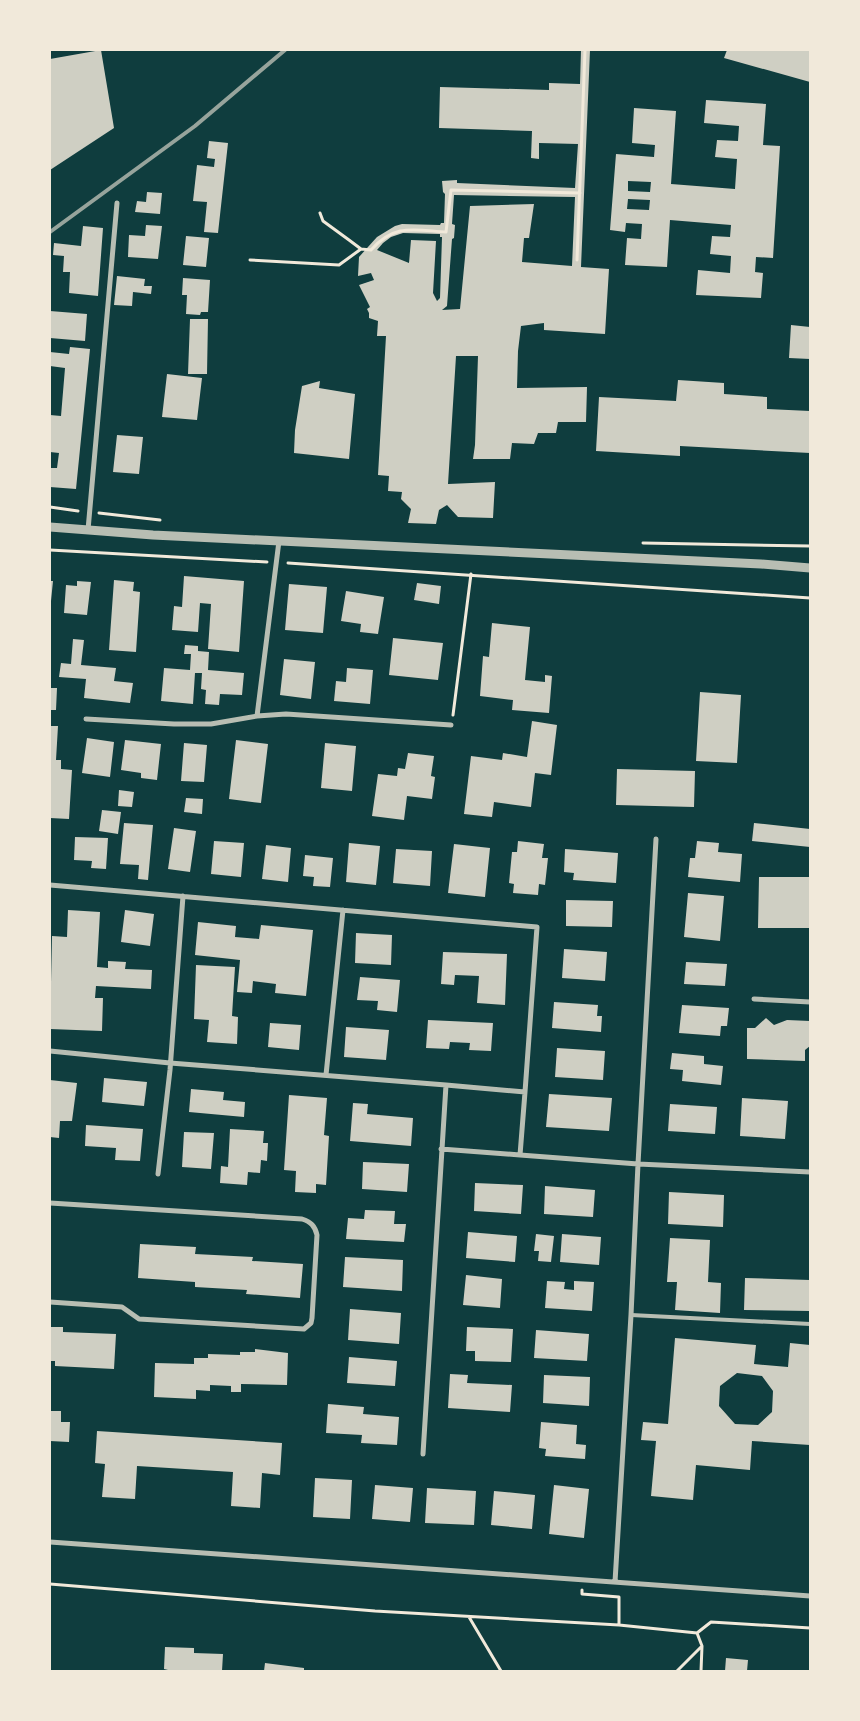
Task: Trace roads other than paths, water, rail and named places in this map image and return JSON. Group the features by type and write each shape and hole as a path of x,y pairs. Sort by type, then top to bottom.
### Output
{"street":[{"path":"88,530 117,203"},
{"path":"50,527 278,541 761,564 810,568"},
{"path":"257,716 278,541"},
{"path":"86,719 211,724 257,716 286,714 451,725"},
{"path":"615,1582 656,839"},
{"path":"50,885 537,927 520,1155"},
{"path":"158,1174 170,1063 183,896"},
{"path":"326,1075 343,910"},
{"path":"754,999 810,1002"},
{"path":"50,1051 170,1063 525,1092"},
{"path":"423,1454 446,1085"},
{"path":"441,1149 638,1164 810,1172"},
{"path":"50,1203 302,1219 311,1224 317,1235 312,1318 308,1327 299,1329 138,1319 122,1307 50,1302"},
{"path":"50,1542 810,1596"}],"lane":[{"path":"631,1316 810,1324"}],"railway":[{"path":"50,232 195,126 285,50"}]}
